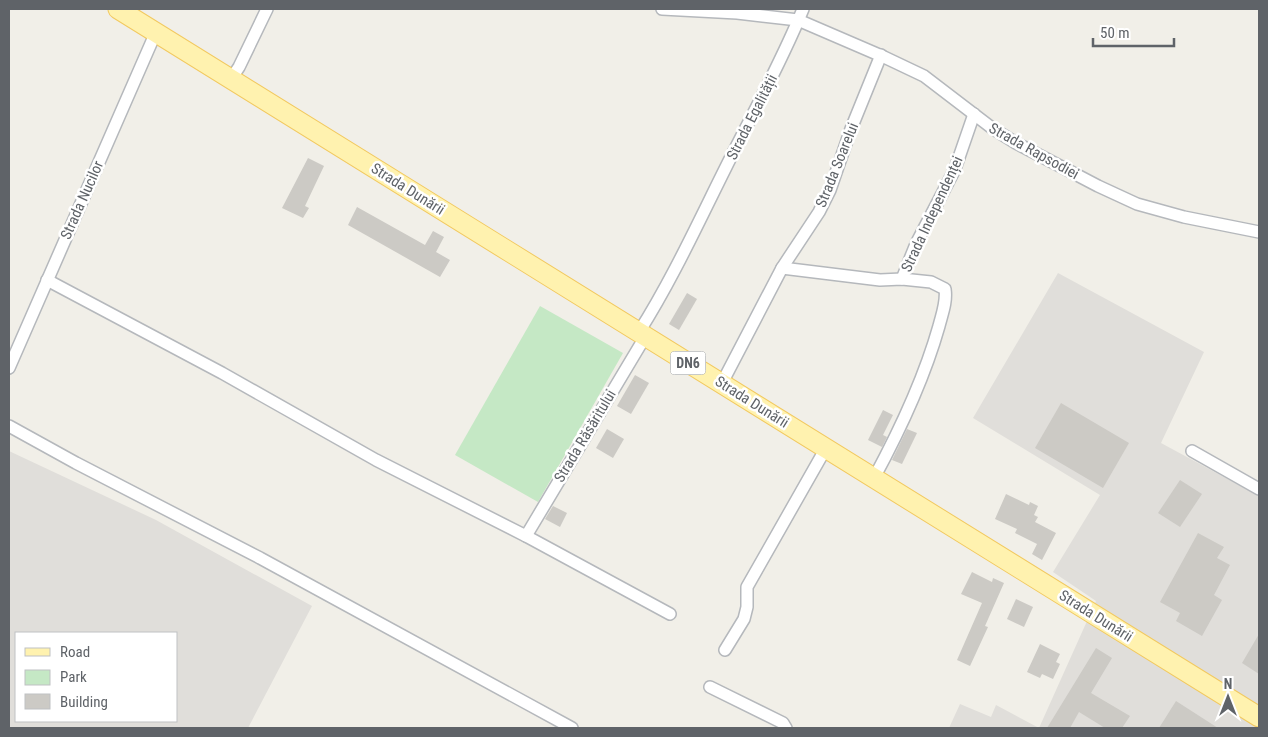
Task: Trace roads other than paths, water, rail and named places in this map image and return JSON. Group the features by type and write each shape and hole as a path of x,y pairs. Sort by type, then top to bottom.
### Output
{"main road":[{"name":"Strada Dunării","path":"118,9 1259,717"}],"street":[{"path":"231,79 267,9"},
{"path":"662,9 736,13 798,20"},
{"name":"Strada Egalității","path":"642,335 803,9"},
{"name":"Strada Rapsodiei","path":"798,20 881,55 924,76 1016,143 1137,204 1184,217 1259,232"},
{"name":"Strada Nucilor","path":"9,368 156,32"},
{"name":"Strada Soarelui","path":"722,383 782,268 819,212 830,190 851,129 881,55"},
{"name":"Strada Independenței","path":"874,478 908,409 933,348 946,295 945,289 931,282 902,279 916,244 955,168 974,114"},
{"path":"782,268 880,280 902,279"},
{"path":"47,280 222,373 376,460 526,536 670,614"},
{"name":"Strada Răsăritului","path":"526,536 642,335"},
{"path":"9,426 76,463 260,558 572,728"},
{"path":"725,650 744,620 747,607 747,586 826,448"},
{"path":"1192,451 1259,490"},
{"path":"710,687 783,723 786,728"}]}
